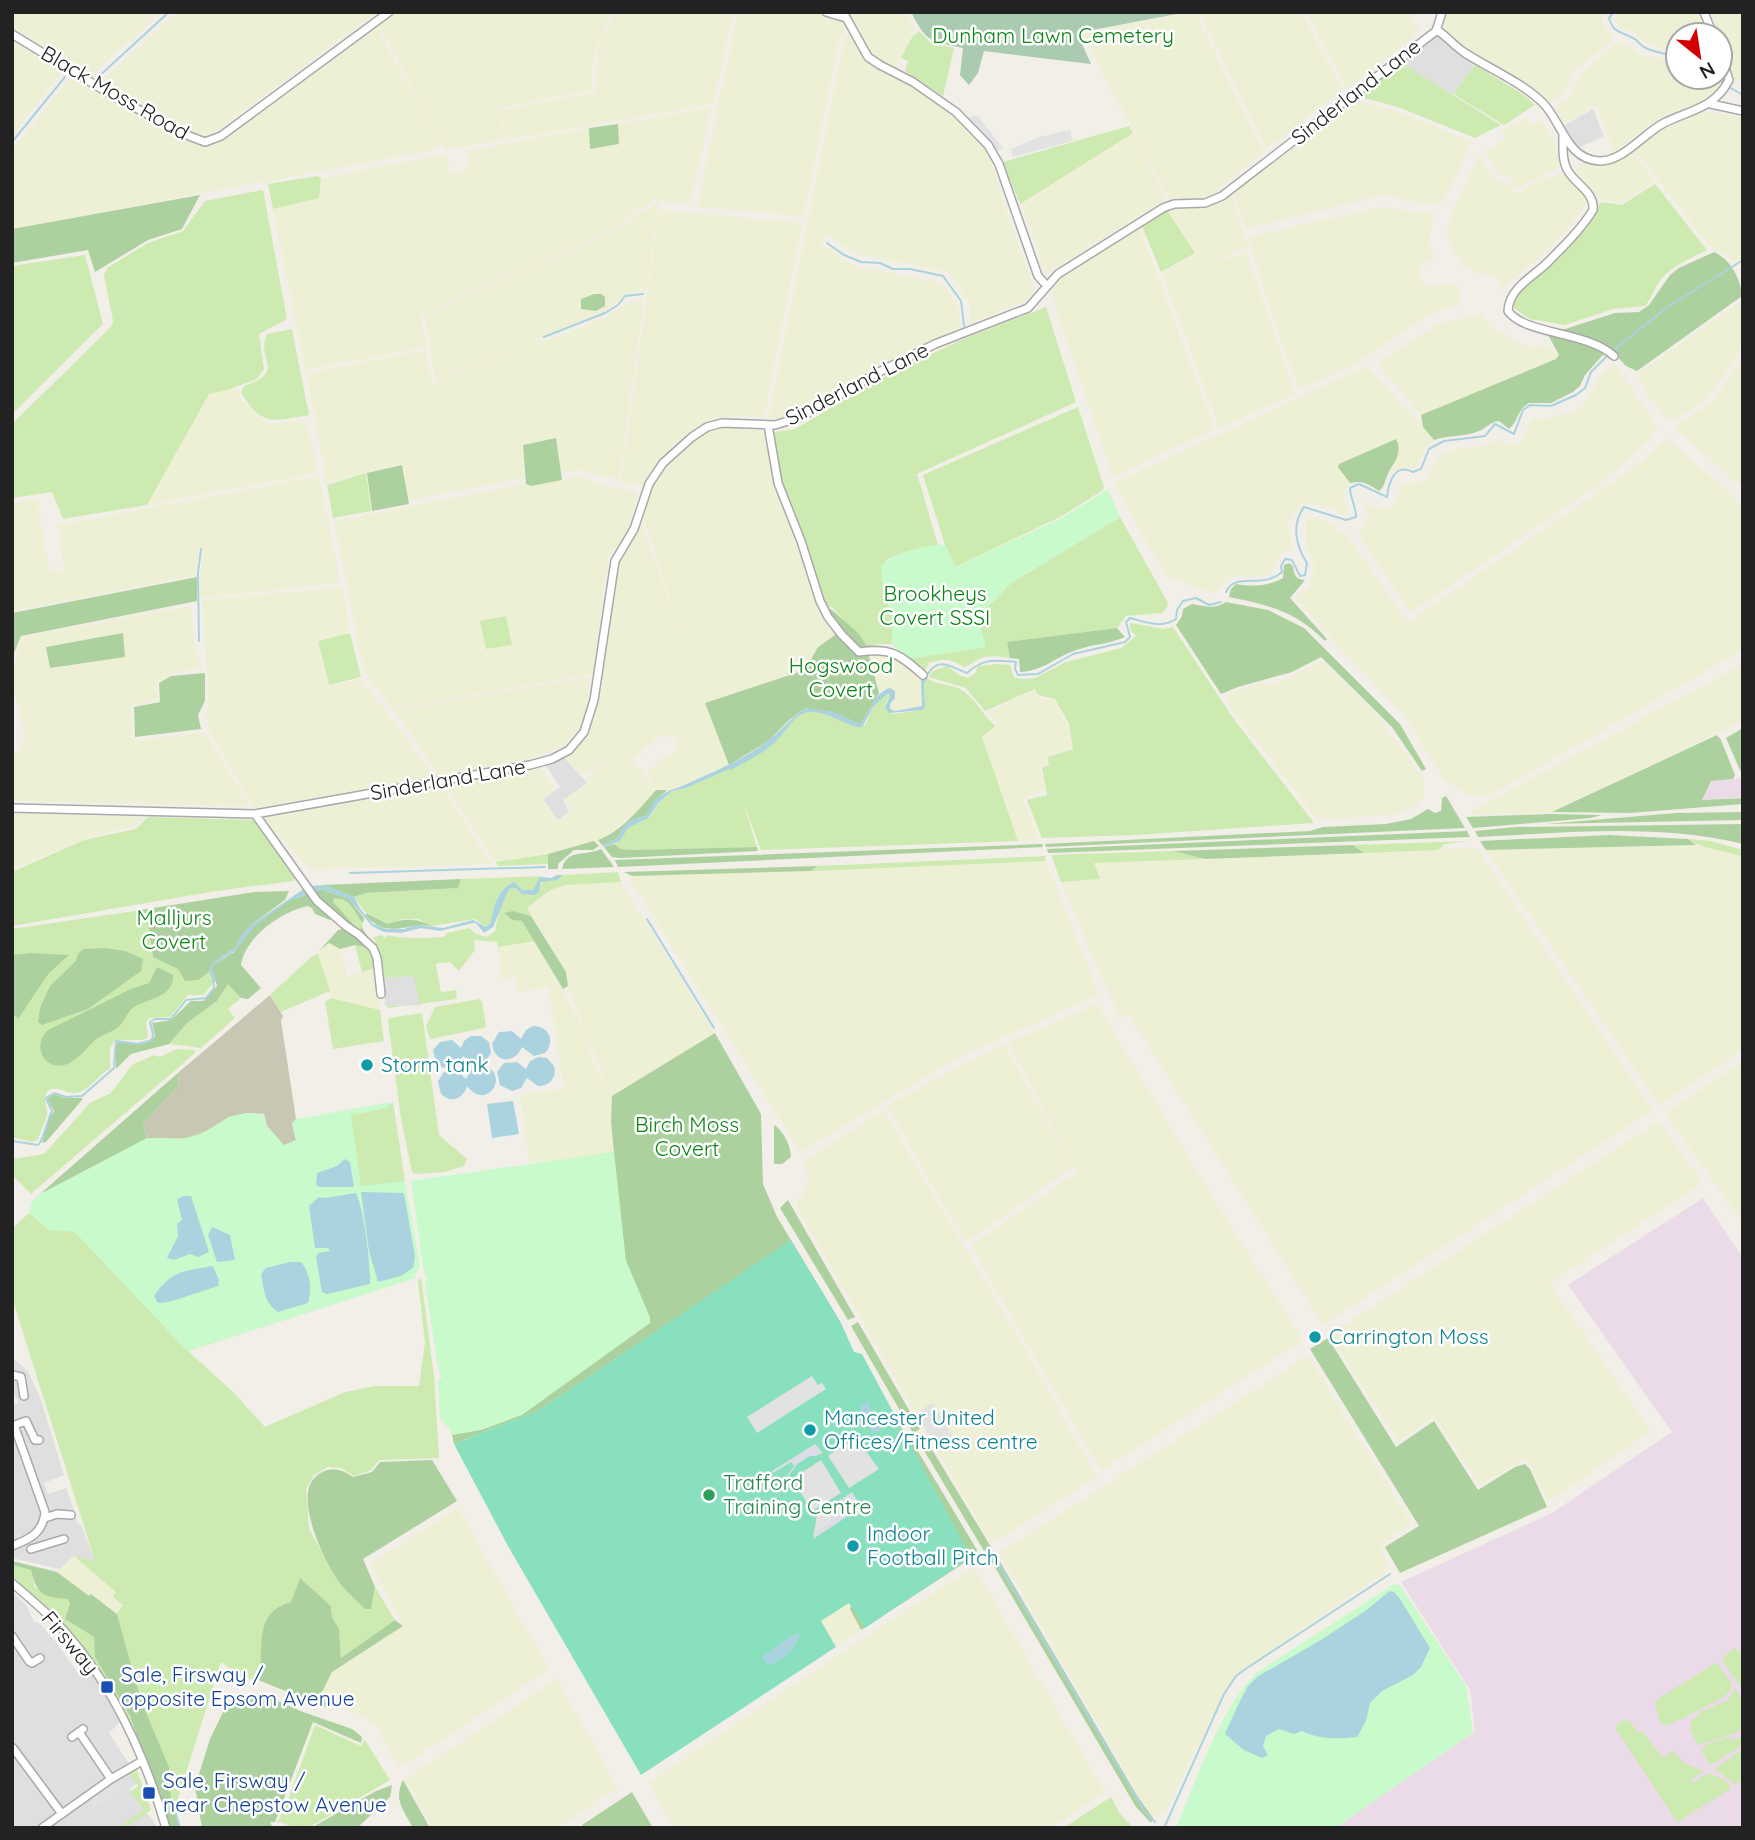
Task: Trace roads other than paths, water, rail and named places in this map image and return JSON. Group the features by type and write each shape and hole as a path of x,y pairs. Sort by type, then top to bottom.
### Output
{"street":[{"name":"Black Moss Road","path":"12,34 110,94 184,134 205,142 222,136 389,12"},
{"path":"826,12 844,15 868,57 912,82 956,112 988,145 999,164 1038,276 1046,286"},
{"path":"1436,32 1442,12"},
{"name":"Sinderland Lane","path":"12,808 255,814 530,765 569,750 584,732 592,713 613,567 634,529 643,497 652,479 680,446 707,427 732,422 768,425 801,417 877,373 935,344 1023,310 1035,302 1046,286 1069,267 1163,208 1174,204 1205,203 1222,196 1436,32 1442,33 1456,47 1543,102 1563,136 1581,155 1591,160 1602,161 1619,155 1665,122 1711,104"},
{"path":"1711,104 1723,91"},
{"path":"1711,104 1743,111"},
{"path":"1563,136 1566,167 1593,200 1592,210 1548,262 1521,284 1508,311 1528,325 1587,340 1614,356"},
{"path":"768,425 778,483 828,617 859,652 897,653 923,675"},
{"path":"255,814 314,897 373,948 377,958 381,994"},
{"path":"19,1375 24,1396"},
{"path":"12,1546 33,1537 45,1518 44,1505 13,1425 26,1421 35,1440 39,1440"},
{"path":"45,1518 57,1514 71,1514"},
{"path":"33,1537 33,1548 64,1539"},
{"name":"Firsway","path":"14,1587 68,1635 97,1673 116,1704 142,1761 166,1828"},
{"path":"12,1636 29,1661 33,1663 40,1658"},
{"path":"78,1733 111,1779"},
{"path":"15,1747 62,1814"},
{"path":"42,1828 111,1779 142,1761"}],"water":[{"path":"925,677 928,679 924,683 925,707 922,710 889,713 885,707 890,696 888,693 874,706 862,727 817,712 804,713 761,753 731,770 672,791 659,802 648,818 628,828 620,841 604,847 602,845 618,838 628,823 646,816 659,796 747,755 768,741 805,708 834,712 860,724 876,698 890,688 895,691 895,698 890,709 895,711 922,706 921,680"},
{"path":"563,875 557,880 541,882 536,895 522,894 515,888 509,889 493,927 484,933 476,923 440,931 421,928 401,933 384,932 372,926 349,899 321,889 315,892 311,886 323,885 354,897 373,924 386,929 404,929 417,925 443,928 473,920 486,927 491,923 498,898 509,885 515,882 522,890 533,890 540,877 551,878"},
{"path":"305,888 307,892 303,896 289,901 254,926 236,950 213,965 216,981 213,983 209,968 214,962 237,946 240,937 251,925"},
{"path":"533,1026 547,1031 549,1035 550,1044 545,1053 534,1056 522,1047 515,1057 505,1059 494,1051 492,1044 499,1032 512,1031 521,1039 526,1030"},
{"path":"471,1036 481,1036 489,1042 491,1053 485,1062 474,1064 463,1056 458,1064 451,1068 444,1068 436,1063 433,1050 440,1042 452,1040 461,1048 464,1041"},
{"path":"538,1057 547,1058 554,1066 553,1078 549,1083 538,1086 527,1078 521,1088 512,1091 500,1085 497,1072 504,1063 517,1062 526,1069 530,1061"},
{"path":"478,1066 489,1068 494,1073 496,1080 490,1092 483,1095 467,1086 463,1094 456,1099 449,1099 441,1094 438,1081 444,1072 457,1071 466,1079 471,1070"},
{"path":"513,1101 519,1134 492,1138 487,1104"},
{"path":"345,1159 350,1162 354,1187 316,1185 317,1173 337,1166"},
{"path":"361,1192 404,1193 415,1257 413,1268 401,1276 378,1282 369,1251"},
{"path":"356,1193 368,1251 370,1284 327,1294 322,1292 316,1257 318,1253 330,1251 328,1248 315,1248 309,1206 319,1197"},
{"path":"191,1196 209,1252 198,1257 190,1254 174,1260 167,1258 178,1236 177,1224 182,1220 177,1199"},
{"path":"212,1227 230,1235 235,1260 217,1262 208,1235"},
{"path":"301,1262 307,1272 310,1287 308,1303 278,1312 267,1300 261,1274 266,1268"},
{"path":"213,1266 219,1280 218,1286 158,1303 154,1296 173,1276"},
{"path":"864,1403 869,1403 883,1426 876,1434 872,1432 860,1409"},
{"path":"1390,1591 1400,1599 1430,1648 1421,1667 1413,1675 1382,1691 1370,1703 1366,1721 1357,1737 1329,1738 1302,1731 1294,1734 1279,1729 1266,1736 1263,1746 1268,1755 1262,1758 1244,1750 1225,1734 1248,1686 1257,1677 1321,1640"},
{"path":"800,1633 796,1644 788,1653 779,1661 768,1665 762,1657 789,1637"}],"waterway":[{"path":"96,79 169,12"},
{"path":"1614,12 1609,18 1615,29 1644,47 1664,54"},
{"path":"12,142 65,77"},
{"path":"1734,90 1743,95"},
{"path":"827,243 844,255 861,262 880,263 893,269 910,269 943,276 961,301 964,326"},
{"path":"1611,352 1669,306 1743,260"},
{"path":"544,337 605,313 618,305 625,296 643,294"},
{"path":"1226,592 1230,586 1242,581 1274,577 1282,572 1281,566 1285,559 1292,560 1300,576 1305,575 1307,563 1296,535 1297,521 1304,507 1346,520 1356,517 1350,488 1359,484 1387,497 1389,485 1397,472 1421,469 1429,449 1444,441 1485,436 1495,424 1514,434 1523,410 1530,405 1551,406 1576,395 1585,388 1591,372 1607,356"},
{"path":"199,641 198,573 201,549"},
{"path":"926,677 940,664 967,673 984,662 995,661 1016,662 1018,675 1038,674 1073,654 1125,642 1130,637 1126,622 1130,618 1165,624 1176,619 1177,610 1183,601 1196,598 1209,605 1221,602"},
{"path":"350,873 545,867"},
{"path":"647,919 714,1028"},
{"path":"12,1141 38,1145 52,1111 46,1098 54,1093 66,1097 82,1096 114,1068 116,1041 138,1044 152,1040 150,1022 155,1019 171,1019 186,1000 206,998 214,988 213,980"},
{"path":"995,1558 1145,1812 1155,1822"},
{"path":"1164,1828 1224,1694 1236,1676 1390,1574"},
{"path":"175,1811 180,1828"}],"place":[{"name":"Storm tank","path":"367,1065"},
{"name":"Carrington Moss","path":"1315,1337"},
{"name":"Mancester United Offices/Fitness centre","path":"810,1430"},
{"name":"Trafford Training Centre","path":"709,1495"},
{"name":"Indoor Football Pitch","path":"853,1546"},
{"name":"Sale, Firsway / opposite Epsom Avenue","path":"107,1687"},
{"name":"Sale, Firsway / near Chepstow Avenue","path":"149,1793"}],"park label":[{"name":"Dunham Lawn Cemetery","path":"1053,36"},
{"name":"Brookheys Covert SSSI","path":"935,606"},
{"name":"Hogswood Covert","path":"841,678"},
{"name":"Malljurs Covert","path":"174,930"},
{"name":"Birch Moss Covert","path":"687,1137"}]}
